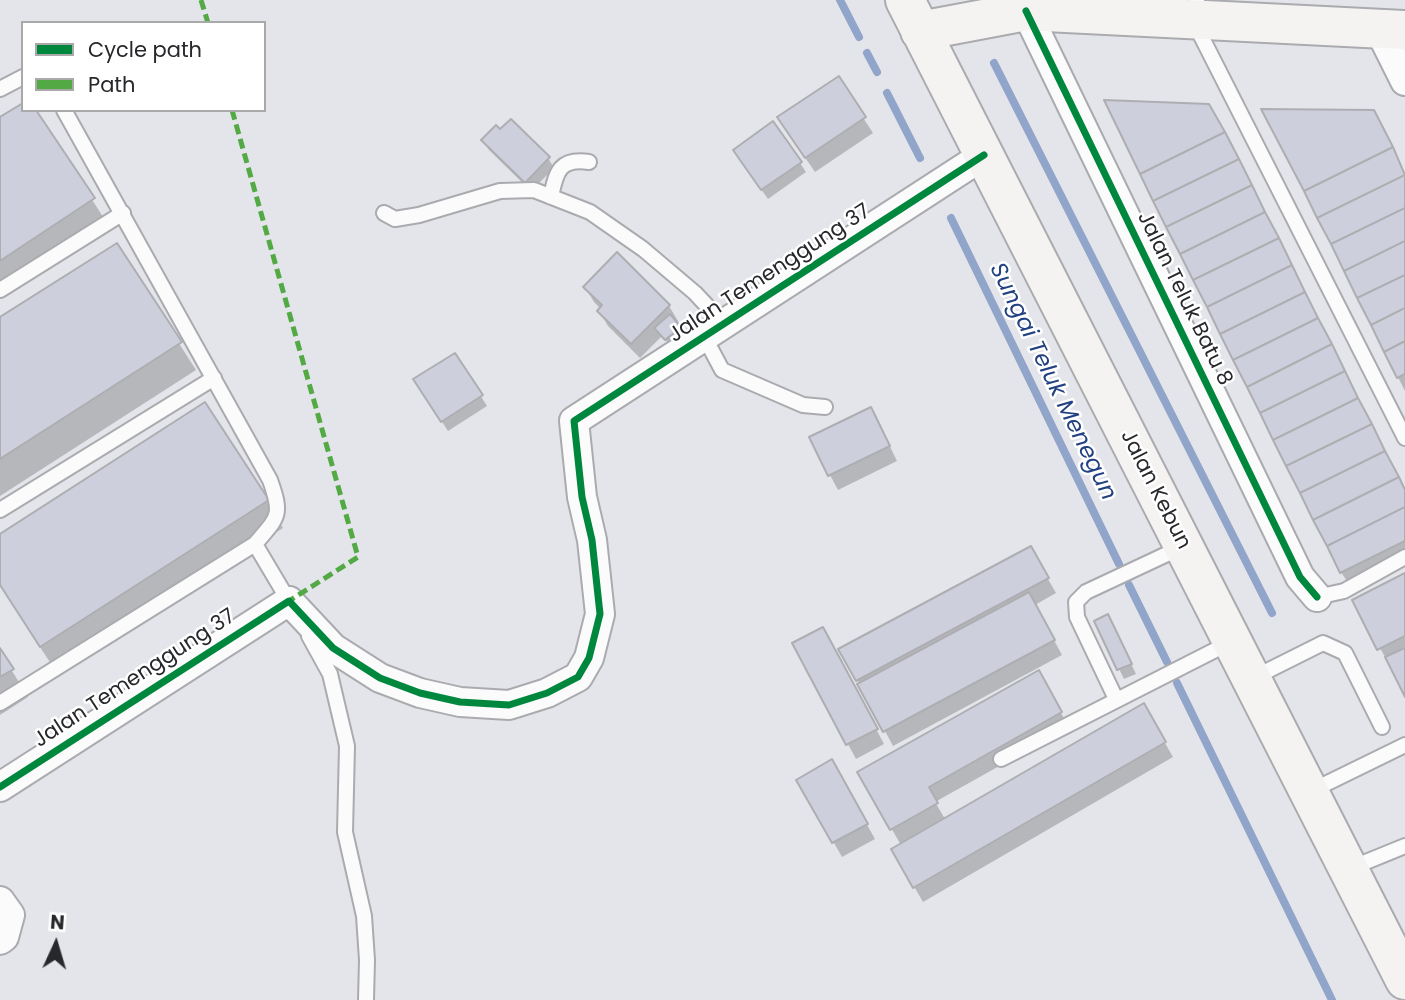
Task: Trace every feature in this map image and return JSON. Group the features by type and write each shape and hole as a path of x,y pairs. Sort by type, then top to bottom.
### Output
{"main road":[{"path":"913,15 1195,10 1392,30"},
{"name":"Jalan Kebun","path":"913,15 1404,976"}],"street":[{"name":"Jalan Teluk Batu 8","path":"1026,11 1300,577 1317,597"},
{"path":"1392,30 1405,81"},
{"name":"Jalan Temenggung 37","path":"0,788 289,601 333,648 380,678 420,693 460,702 509,705 547,693 578,677 589,658 600,614 592,540 582,497 574,421 984,155"},
{"path":"0,901 10,915 4,937 0,940"}],"lane":[{"path":"1195,10 1405,438"},
{"path":"0,89 21,78"},
{"path":"0,702 255,544 276,519 278,501 270,480 65,112"},
{"path":"551,197 555,174 567,163 576,160 589,162"},
{"path":"384,213 396,219 419,215 500,191 534,190 590,212 643,249 695,293 714,331 722,370 803,405 825,407"},
{"path":"0,290 122,213"},
{"path":"0,510 214,378"},
{"path":"255,544 330,674 347,746 345,832 363,916 367,960 366,1000"},
{"path":"1116,699 1077,617 1076,602 1086,592 1184,546"},
{"path":"1317,597 1344,591 1405,557"},
{"path":"1001,759 1232,641"},
{"path":"1252,679 1323,643 1345,653 1382,727"},
{"path":"1309,792 1405,745"},
{"path":"1349,869 1405,846"}],"building":[{"path":"839,76 866,117 805,158 777,117"},
{"path":"1104,100 1209,104 1225,132 1140,174"},
{"path":"21,104 21,112 37,112 95,198 0,261 0,117"},
{"path":"1261,109 1374,110 1393,147 1304,191"},
{"path":"511,119 550,157 525,183 481,140 496,125 500,129"},
{"path":"773,121 802,162 761,190 733,150"},
{"path":"1225,132 1239,159 1153,201 1140,174"},
{"path":"1393,147 1405,175 1317,218 1304,191"},
{"path":"1239,159 1252,185 1166,227 1153,201"},
{"path":"1405,175 1405,208 1331,244 1317,218"},
{"path":"1252,185 1265,212 1180,254 1166,227"},
{"path":"1405,208 1405,241 1344,271 1331,244"},
{"path":"1265,212 1279,238 1193,280 1180,254"},
{"path":"1279,238 1292,265 1207,307 1193,280"},
{"path":"1405,241 1405,275 1357,298 1344,271"},
{"path":"117,243 182,342 0,459 0,317"},
{"path":"617,252 670,305 631,344 597,311 602,305 583,287"},
{"path":"1292,265 1305,292 1220,334 1207,307"},
{"path":"1405,275 1405,308 1371,325 1357,298"},
{"path":"1305,292 1318,318 1233,360 1220,334"},
{"path":"1405,308 1405,341 1384,352 1371,325"},
{"path":"670,314 681,327 665,340 654,328"},
{"path":"1318,318 1332,344 1247,387 1233,360"},
{"path":"1405,341 1405,374 1397,378 1384,352"},
{"path":"1332,344 1345,371 1260,413 1247,387"},
{"path":"455,353 483,395 441,422 413,379"},
{"path":"1345,371 1358,398 1273,440 1260,413"},
{"path":"1358,398 1372,424 1286,466 1273,440"},
{"path":"205,402 269,500 40,647 0,585 0,534"},
{"path":"871,407 890,446 828,476 809,437"},
{"path":"1372,424 1385,451 1300,493 1286,466"},
{"path":"1385,451 1399,477 1313,520 1300,493"},
{"path":"1399,477 1405,490 1405,507 1327,546 1313,520"},
{"path":"1405,507 1405,541 1340,573 1327,546"},
{"path":"1031,546 1049,578 856,681 838,649"},
{"path":"1405,573 1405,636 1377,650 1352,600"},
{"path":"1029,592 1055,640 883,732 857,684"},
{"path":"1108,614 1132,664 1117,670 1094,621"},
{"path":"823,627 878,729 846,745 792,643"},
{"path":"0,648 14,669 0,677"},
{"path":"1405,648 1405,697 1385,657"},
{"path":"1039,670 1062,712 929,787 938,803 890,830 857,772"},
{"path":"1144,703 1166,742 913,888 891,849"},
{"path":"832,759 868,824 832,843 796,780"}],"waterway":[{"name":"Sungai Teluk Menegun","path":"840,0 859,37"},
{"name":"Sungai Teluk Menegun","path":"867,53 877,72"},
{"path":"994,63 1272,613"},
{"name":"Sungai Teluk Menegun","path":"887,93 920,158"},
{"name":"Sungai Teluk Menegun","path":"951,218 1119,564"},
{"name":"Sungai Teluk Menegun","path":"1129,585 1167,662"},
{"name":"Sungai Teluk Menegun","path":"1177,683 1332,1000"}],"marked path":[{"path":"201,0 207,21"},
{"path":"233,112 358,557 289,601"}],"cycle path":[{"path":"1026,11 1300,577 1317,597"},
{"path":"0,787 289,601 333,648 380,678 420,693 460,702 509,705 547,693 578,677 589,658 600,614 592,540 582,497 574,421 984,155"}]}
